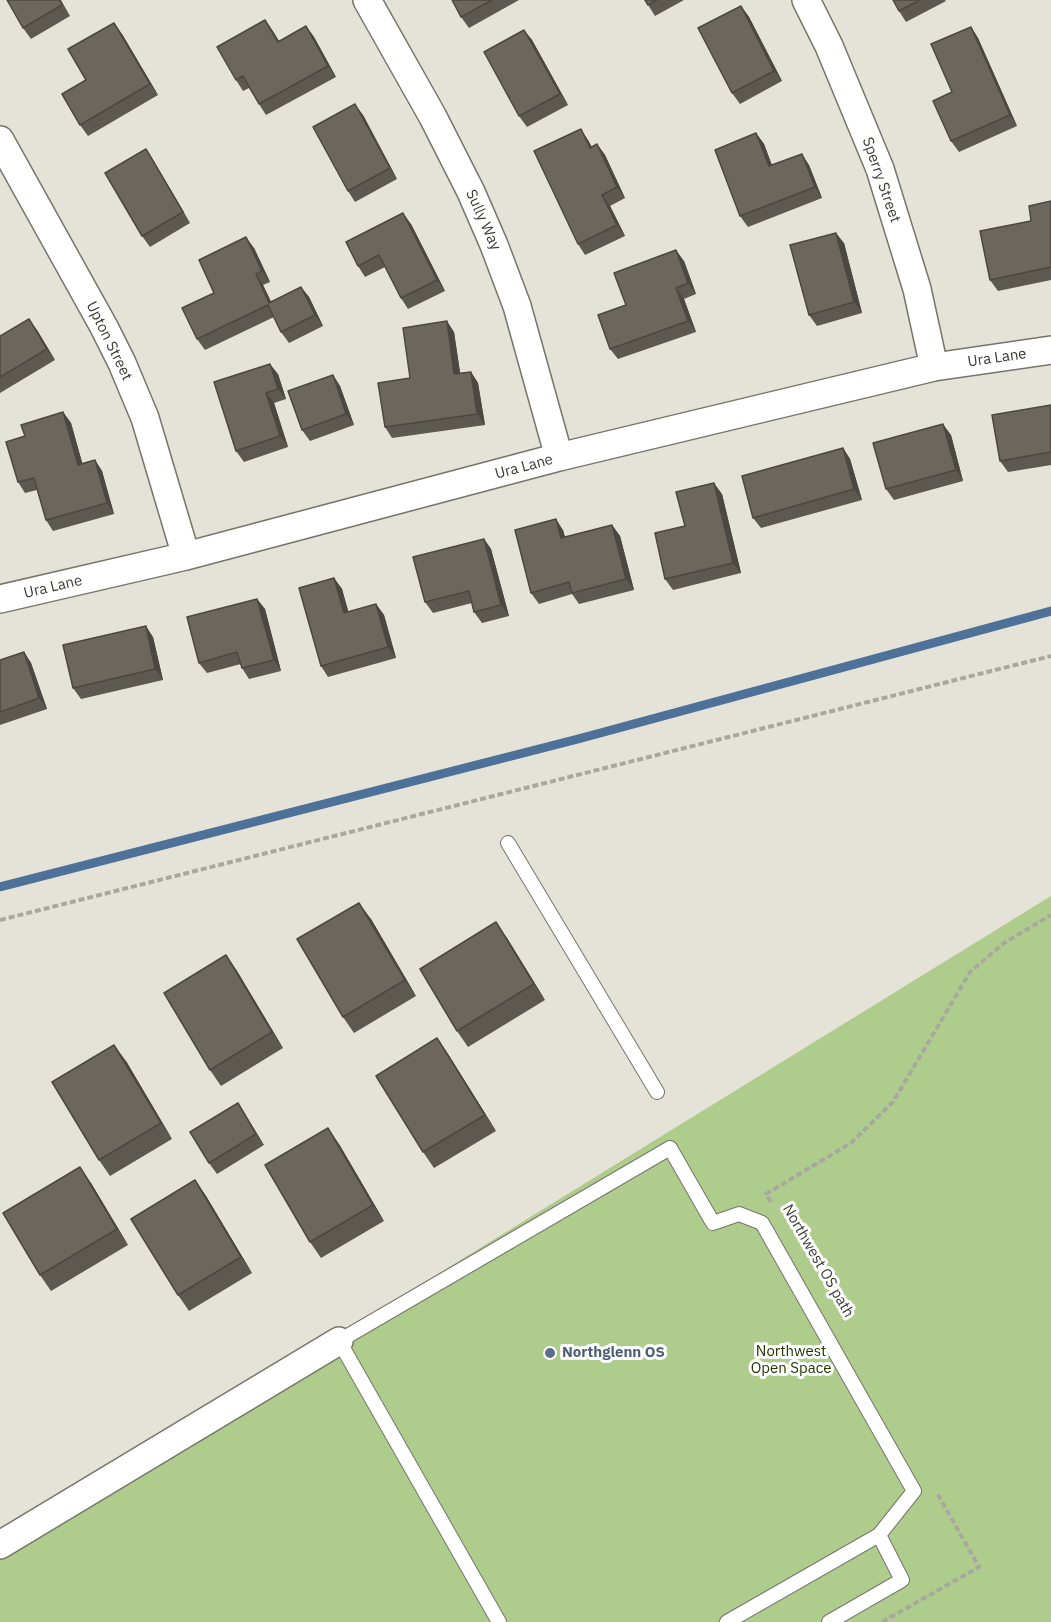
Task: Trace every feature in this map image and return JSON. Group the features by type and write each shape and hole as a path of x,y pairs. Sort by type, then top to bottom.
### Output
{"street":[{"name":"Sully Way","path":"367,0 433,117 494,244 517,306 559,457"},
{"name":"Sperry Street","path":"806,0 829,46 880,169 917,289 934,367"},
{"name":"Upton Street","path":"0,140 99,317 122,363 145,418 186,556"},
{"name":"Ura Lane","path":"0,599 186,556 559,457 934,367 1051,350"},
{"path":"0,1545 339,1341"}],"lane":[{"path":"508,843 657,1092"},
{"path":"499,1622 339,1341 670,1148 713,1223 739,1214 762,1222 914,1491 879,1535 727,1622"},
{"path":"829,1622 902,1580 879,1535"}],"path":[{"path":"0,920 1051,656"},
{"name":"Northwest OS path","path":"772,1204 766,1194 851,1143 893,1102 970,972 1004,944 1051,915"},
{"path":"882,1622 979,1567 932,1484"}],"green space":[{"name":"Northwest Open Space","path":"1051,896 1051,1622 0,1622 0,1544"}],"building":[{"path":"7,0 60,0 62,5 23,28"},
{"path":"452,0 492,0 461,17"},
{"path":"645,0 657,0 648,5"},
{"path":"893,0 920,0 899,11"},
{"path":"741,6 774,71 732,93 698,28"},
{"path":"265,20 278,42 306,26 328,66 259,104 243,76 236,80 217,47"},
{"path":"114,23 150,84 80,125 62,94 86,80 68,49"},
{"path":"971,27 1010,115 951,141 933,101 952,92 931,44"},
{"path":"524,30 560,94 519,116 484,52"},
{"path":"355,104 390,168 348,191 313,127"},
{"path":"581,129 590,148 597,144 617,187 602,195 617,225 578,244 534,151"},
{"path":"756,133 769,166 802,154 815,187 740,216 715,150"},
{"path":"146,149 183,212 142,236 105,173"},
{"path":"1051,201 1051,267 990,280 980,231 1031,221 1029,206"},
{"path":"403,213 437,280 401,298 379,255 358,266 346,242"},
{"path":"836,233 854,302 809,315 790,245"},
{"path":"246,237 262,271 256,274 269,303 301,287 315,315 281,332 268,305 197,339 182,308 214,293 199,260"},
{"path":"676,250 688,283 676,288 688,321 610,349 598,315 626,305 614,273"},
{"path":"29,319 47,349 0,377 0,336"},
{"path":"447,321 454,374 471,372 477,414 385,427 378,383 410,378 403,328"},
{"path":"270,364 278,389 266,393 280,436 236,451 214,382"},
{"path":"333,375 346,414 302,430 288,391"},
{"path":"1051,405 1051,452 1000,461 992,415"},
{"path":"63,412 78,465 95,460 107,503 46,520 34,478 18,482 6,442 25,436 21,425"},
{"path":"943,424 956,470 886,489 873,443"},
{"path":"843,448 854,489 753,518 742,476"},
{"path":"714,483 733,563 665,579 655,533 685,526 676,492"},
{"path":"556,519 561,538 612,525 626,579 572,593 569,582 531,593 515,530"},
{"path":"484,539 501,605 474,612 469,591 425,602 413,557"},
{"path":"334,578 344,613 376,604 388,647 321,666 299,588"},
{"path":"257,599 274,660 242,668 237,652 199,663 187,617"},
{"path":"146,626 155,669 73,688 63,645"},
{"path":"24,652 39,698 0,712 0,660"},
{"path":"359,903 405,980 343,1017 297,939"},
{"path":"496,922 534,984 457,1031 420,969"},
{"path":"226,955 272,1032 210,1070 164,993"},
{"path":"437,1038 485,1115 423,1152 376,1076"},
{"path":"114,1045 161,1123 99,1160 52,1082"},
{"path":"238,1103 256,1134 209,1163 190,1132"},
{"path":"328,1128 373,1205 310,1242 265,1165"},
{"path":"80,1167 117,1229 40,1275 3,1213"},
{"path":"195,1180 241,1257 178,1295 131,1219"}],"waterway":[{"path":"0,887 578,739 1051,611"}],"place":[{"name":"Northglenn OS","path":"550,1353"}]}
